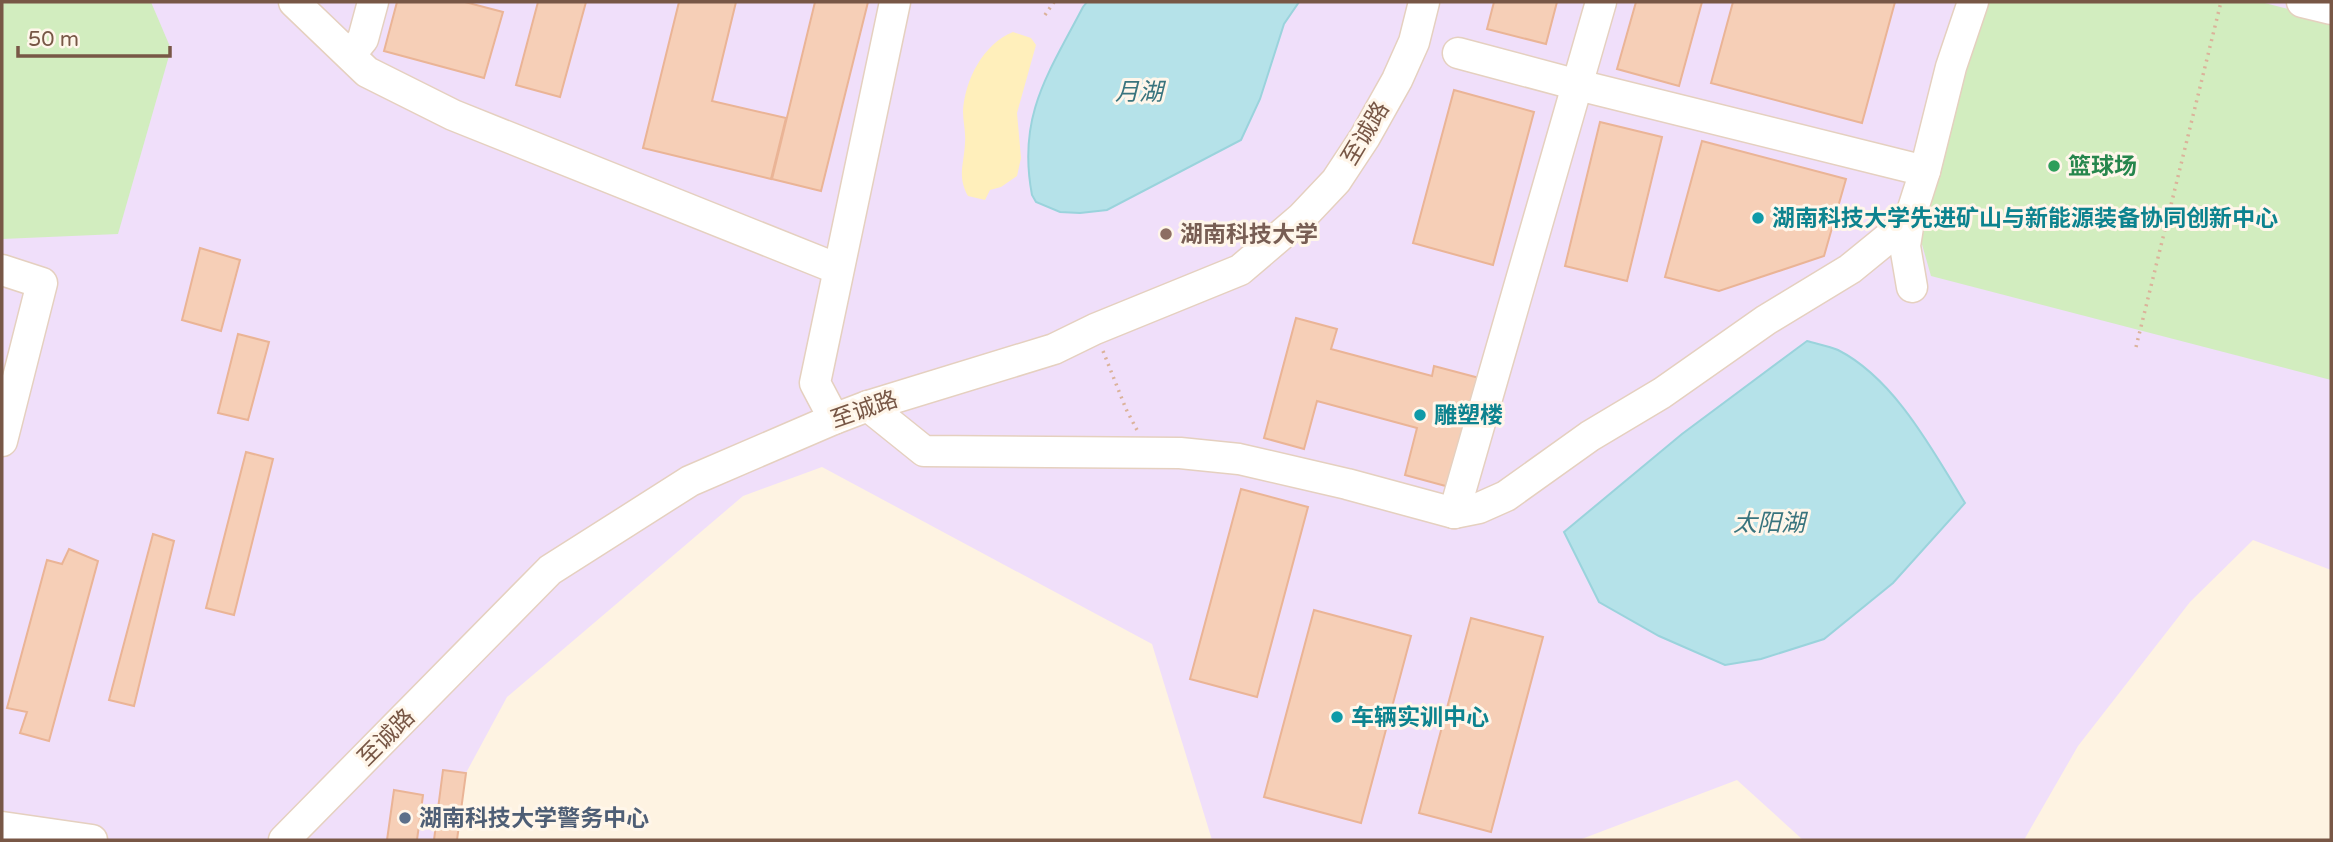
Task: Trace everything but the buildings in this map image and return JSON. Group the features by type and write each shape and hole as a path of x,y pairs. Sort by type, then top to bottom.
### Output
{"street":[{"path":"294,2 367,72 453,115 838,269"},
{"path":"350,55 363,39 373,2"},
{"path":"834,418 816,383 895,2"},
{"name":"至诚路","path":"284,840 550,570 690,481 834,418 1054,349 1240,270 1301,218 1336,181 1397,80 1408,55 1424,2"},
{"path":"1454,513 1601,2"},
{"path":"1912,287 1905,246 1909,221 1925,171 1951,67 1973,2"},
{"path":"2302,2 2331,9"},
{"path":"1458,53 1925,171"},
{"path":"867,406 924,451 1180,453 1239,459 1348,484 1454,513 1479,508 1506,496 1590,436 1662,393 1766,320 1850,269 1909,221"},
{"path":"2,270 42,283 2,441"},
{"path":"2,827 92,840"}],"path":[{"path":"1045,15 1054,2"},
{"path":"2136,348 2221,2"},
{"path":"1095,330 1126,409"}],"shaded area":[{"name":"湖南科技大学","path":"2,2 2331,2 2331,570 2253,540 2190,602 2078,746 2024,840 1803,840 1737,780 1579,840 1212,840 1152,644 822,467 743,496 507,697 466,773 443,770 434,840 2,840"}],"green space":[{"path":"2,2 151,2 171,49 118,234 2,239"},
{"path":"1990,2 2261,2 2331,20 2331,380 1931,276 1921,241 1983,10"}],"sand":[{"path":"1013,32 1031,38 1036,45 1017,113 1021,158 1017,176 1001,187 990,190 985,200 968,196 963,182 964,99 972,76 985,54 993,45"}],"water":[{"name":"月湖","path":"1087,2 1299,2 1284,24 1260,99 1241,140 1107,210 1060,212 1036,202 1032,195 1028,167 1032,118 1048,75"},
{"name":"太阳湖","path":"1807,341 1838,350 1859,363 1895,397 1926,439 1965,503 1893,583 1824,639 1761,659 1725,665 1659,636 1599,602 1564,532 1682,434"}],"place":[{"name":"篮球场","path":"2054,166"},
{"name":"湖南科技大学先进矿山与新能源装备协同创新中心","path":"1758,218"},
{"name":"湖南科技大学","path":"1166,234"},
{"name":"雕塑楼","path":"1420,415"},
{"name":"车辆实训中心","path":"1337,717"},
{"name":"湖南科技大学警务中心","path":"405,818"}]}
